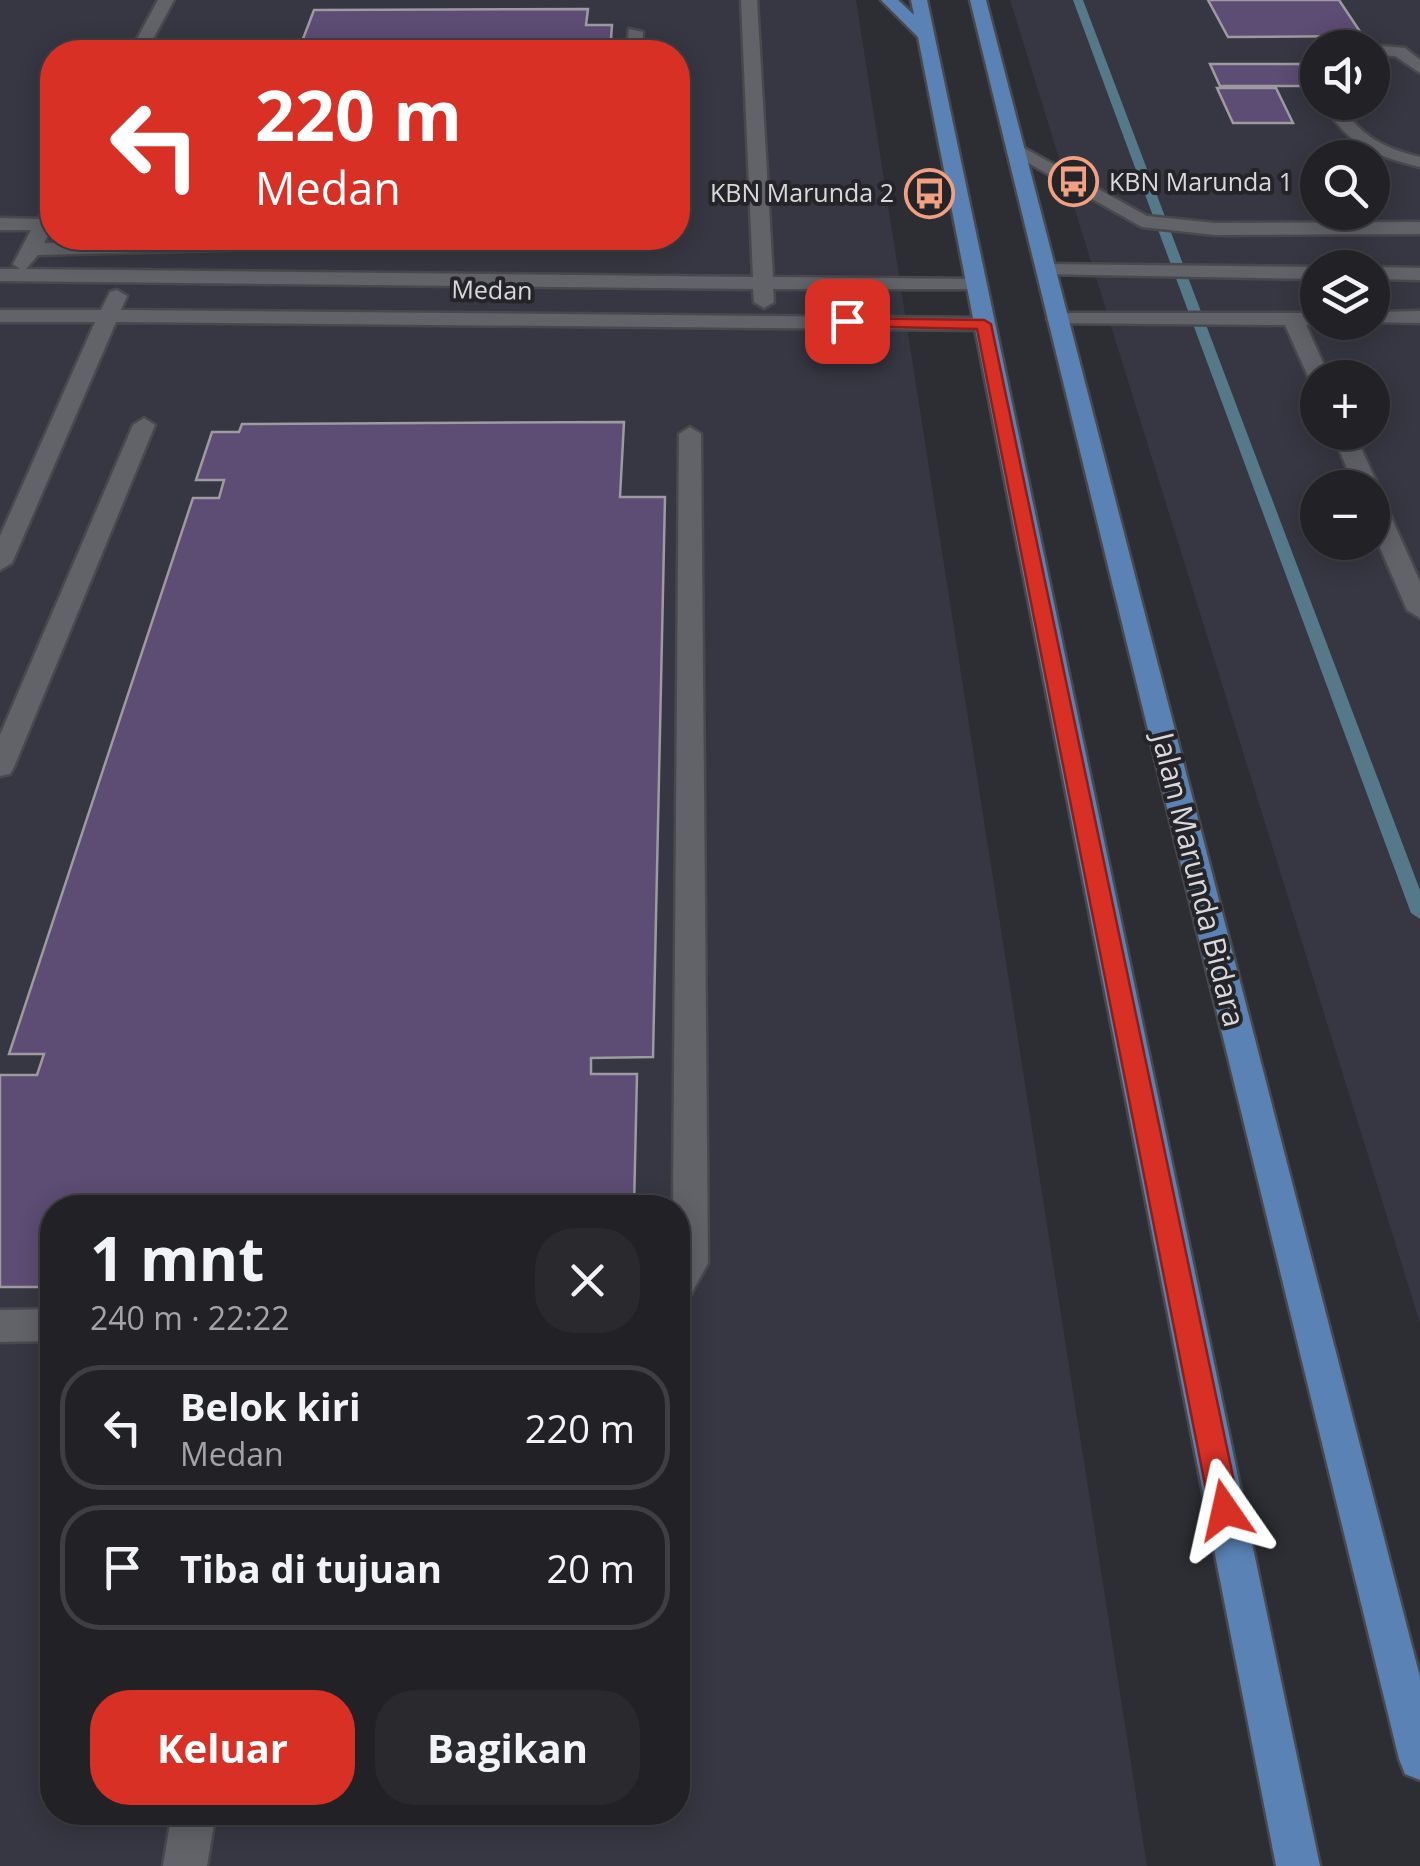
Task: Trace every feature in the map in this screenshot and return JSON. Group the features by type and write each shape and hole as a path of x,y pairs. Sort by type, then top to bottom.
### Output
{"main road":[{"path":"889,0 926,36"},
{"path":"919,0 1298,1866"},
{"name":"Jalan Marunda Bidara","path":"978,0 1420,1759"}],"street":[{"path":"144,40 166,0"},
{"path":"749,0 765,322"},
{"path":"635,32 635,40"},
{"path":"1390,50 1399,50 1420,68"},
{"path":"1340,120 1345,130 1366,145 1420,162"},
{"path":"1015,148 1142,221 1215,229 1420,228"},
{"path":"0,224 40,219"},
{"path":"8,276 40,234"},
{"path":"31,249 40,249"},
{"path":"1044,270 1300,273"},
{"path":"1390,274 1420,274"},
{"path":"0,563 126,275"},
{"path":"8,276 976,285"},
{"name":"Medan","path":"0,316 984,324"},
{"path":"1390,318 1420,317"},
{"path":"1293,319 1311,360"},
{"path":"1057,320 1300,319"},
{"path":"0,767 12,710 144,425"},
{"path":"690,434 690,1263"},
{"path":"1390,542 1420,610"},
{"path":"0,1326 40,1325"},
{"path":"185,1866 192,1825"}],"shaded area":[{"path":"0,0 856,0 1147,1866 0,1866"},
{"path":"1010,0 1420,0 1420,1323"}],"building":[{"path":"1208,0 1339,0 1359,30 1300,30 1300,36 1228,37"},
{"path":"588,9 586,25 612,25 611,40 303,40 314,10"},
{"path":"1210,64 1300,66 1300,86 1220,86"},
{"path":"1217,88 1276,88 1293,123 1233,123"},
{"path":"624,422 620,497 665,497 653,1057 591,1058 591,1074 637,1074 634,1195 40,1195 40,1287 0,1287 0,1075 37,1075 44,1054 9,1054 193,498 219,498 224,480 196,480 212,432 239,432 242,424"}],"waterway":[{"path":"1078,0 1420,913"}],"place":[{"name":"KBN Marunda 1","path":"1074,182"},
{"name":"KBN Marunda 2","path":"929,193"}],"route":[{"path":"847,321 984,324 1225,1510"}]}
